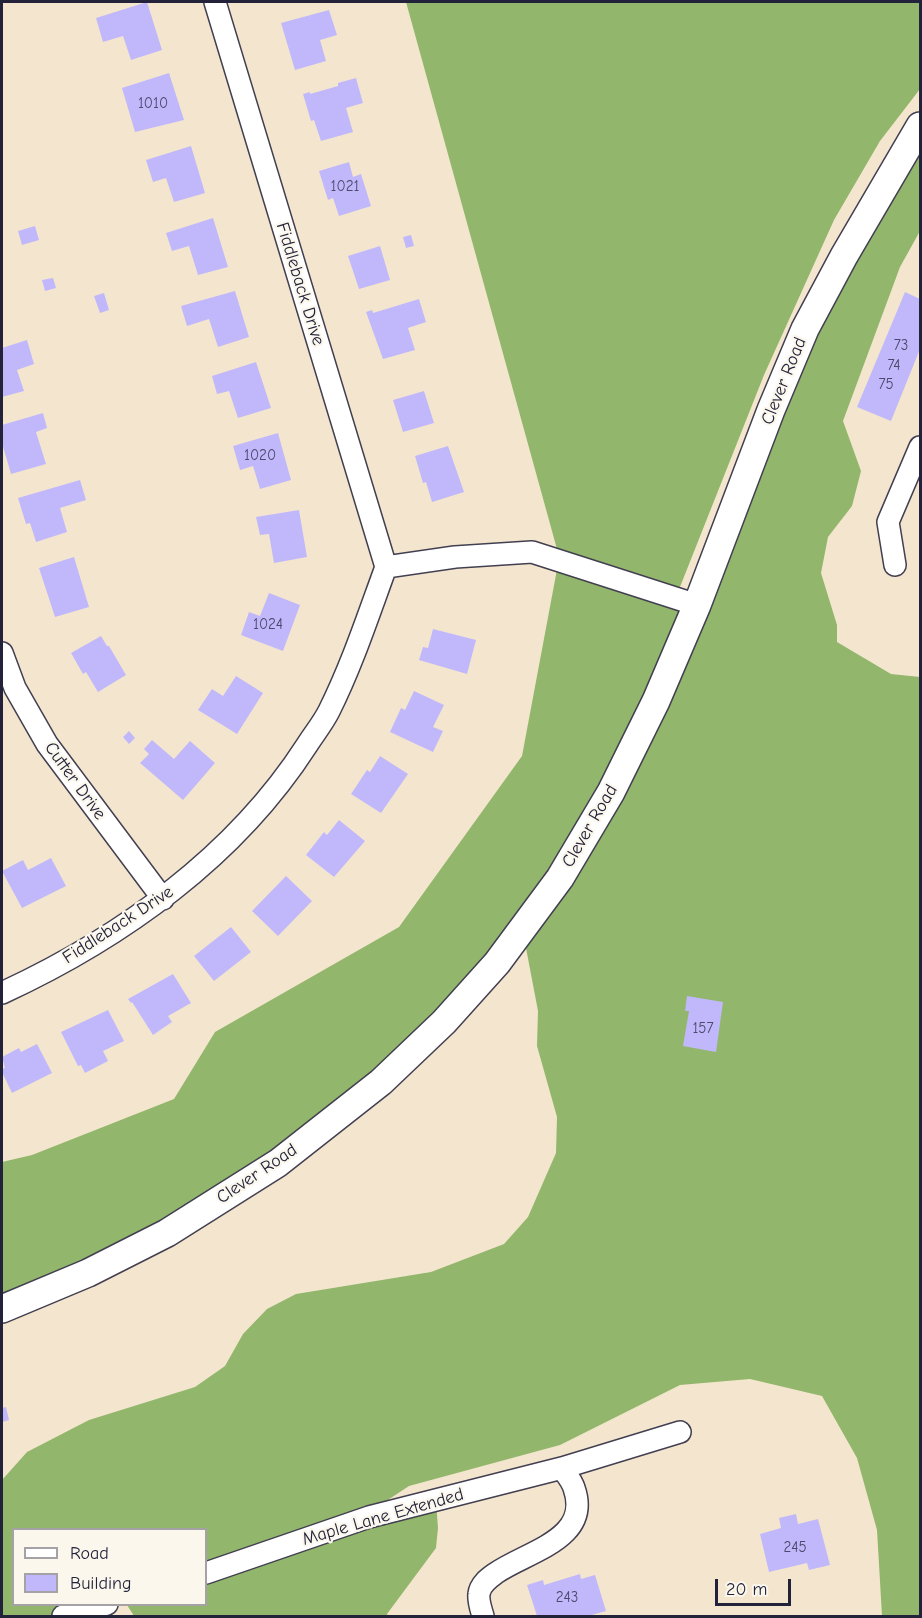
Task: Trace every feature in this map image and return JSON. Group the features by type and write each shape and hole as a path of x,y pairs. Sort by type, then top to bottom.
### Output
{"street":[{"name":"Fiddleback Drive","path":"2,993 83,951 163,899 236,836 288,774 328,712 358,643 386,567 215,2"},
{"name":"Clever Road","path":"2,1309 88,1273 167,1233 278,1162 381,1082 444,1022 497,963 560,878 611,792 656,701 697,605 771,410 805,329 844,256 921,126"},
{"path":"895,565 888,522 921,447"},
{"path":"386,567 455,557 532,552 697,605"},
{"name":"Cutter Drive","path":"2,653 15,688 46,744 163,899"},
{"name":"Maple Lane Extended","path":"207,1573 369,1517 562,1468 680,1432"},
{"path":"483,1617 479,1594 483,1584 514,1561 555,1541 573,1526 578,1509 574,1487 562,1468"},
{"path":"63,1617 102,1606"}],"green space":[{"path":"406,2 920,2 920,89 880,141 834,220 764,375 676,597 560,560"},
{"path":"920,143 920,231 900,267 843,421 861,471 852,506 828,537 821,573 837,625 837,642 891,674 920,677 920,1616 882,1616 877,1530 857,1458 822,1396 750,1379 680,1385 560,1445 409,1486 368,1513 207,1568 207,1528 12,1528 12,1606 88,1606 50,1616 2,1616 2,1480 27,1452 89,1420 195,1387 225,1366 243,1334 267,1309 296,1294 431,1272 504,1244 528,1217 556,1153 557,1117 537,1046 538,1011 526,948 613,793 813,328"},
{"path":"558,564 695,606 653,700 496,962 276,1161 2,1307 2,1162 32,1155 174,1099 215,1032 399,927 522,756"},
{"path":"436,1502 438,1528 436,1548 387,1614 388,1616 134,1616 128,1606 207,1606 207,1577"}],"building":[{"path":"147,2 162,50 131,60 123,36 103,42 96,18"},
{"path":"329,10 337,35 320,40 326,61 295,70 281,23"},
{"path":"169,73 184,120 135,132 122,88"},
{"path":"356,78 363,103 346,108 353,132 321,141 314,120 311,121 303,94 338,86 338,83"},
{"path":"191,146 205,193 174,202 166,178 153,182 146,160"},
{"path":"349,162 353,177 361,174 371,206 339,216 333,198 328,200 319,171"},
{"path":"213,218 228,267 198,275 189,246 172,251 166,233"},
{"path":"35,226 39,240 22,245 18,231"},
{"path":"411,235 414,246 406,248 403,237"},
{"path":"380,246 390,280 359,289 348,256"},
{"path":"53,278 56,288 45,291 42,280"},
{"path":"235,291 249,337 218,347 209,319 187,326 181,306"},
{"path":"905,292 920,299 920,349 891,421 857,407"},
{"path":"104,293 109,310 100,313 94,296"},
{"path":"419,299 426,322 408,328 415,350 383,359 366,312 372,310 373,313"},
{"path":"27,340 34,364 17,370 24,391 2,397 2,348"},
{"path":"256,362 271,408 238,418 229,391 217,394 212,376"},
{"path":"424,391 434,423 403,432 393,400"},
{"path":"43,413 47,428 36,432 46,464 11,474 2,443 2,425"},
{"path":"278,433 291,480 260,489 253,466 240,470 233,446"},
{"path":"448,446 464,492 432,502 426,482 423,483 415,456"},
{"path":"80,480 86,500 60,508 67,532 36,542 30,523 26,524 18,498"},
{"path":"299,510 307,557 274,563 269,534 260,535 256,517"},
{"path":"74,557 89,607 55,617 39,568"},
{"path":"269,593 300,605 283,651 241,635 249,612 260,616"},
{"path":"433,629 476,640 467,674 419,660 423,647 428,648"},
{"path":"101,636 126,675 98,692 86,672 83,674 71,653"},
{"path":"236,676 263,693 237,734 198,710 212,689 223,696"},
{"path":"414,691 444,705 433,727 443,731 433,752 390,732 401,708 405,710"},
{"path":"129,731 135,738 129,744 123,737"},
{"path":"152,740 174,759 190,741 215,763 183,800 140,763 149,754 144,749"},
{"path":"380,756 408,774 381,813 351,794 367,770 370,772"},
{"path":"339,820 365,841 334,877 306,855 324,832 327,835"},
{"path":"51,858 66,886 22,908 2,871 23,860 28,870"},
{"path":"286,876 312,901 278,936 252,911"},
{"path":"231,927 251,952 214,981 194,956"},
{"path":"173,974 191,1003 168,1016 172,1022 153,1035 128,999"},
{"path":"687,996 723,1002 716,1052 683,1046 689,1011 685,1011"},
{"path":"108,1010 124,1041 103,1051 108,1061 85,1073 81,1065 78,1066 61,1032"},
{"path":"37,1044 52,1073 12,1093 2,1072 5,1068 2,1057 19,1048 21,1052"},
{"path":"6,1407 9,1420 2,1422 2,1408"},
{"path":"796,1514 798,1524 818,1519 830,1565 809,1570 807,1563 769,1572 760,1534 781,1528 779,1518"},
{"path":"580,1574 581,1579 595,1575 606,1611 588,1616 537,1616 527,1585 543,1580 544,1585"}]}
